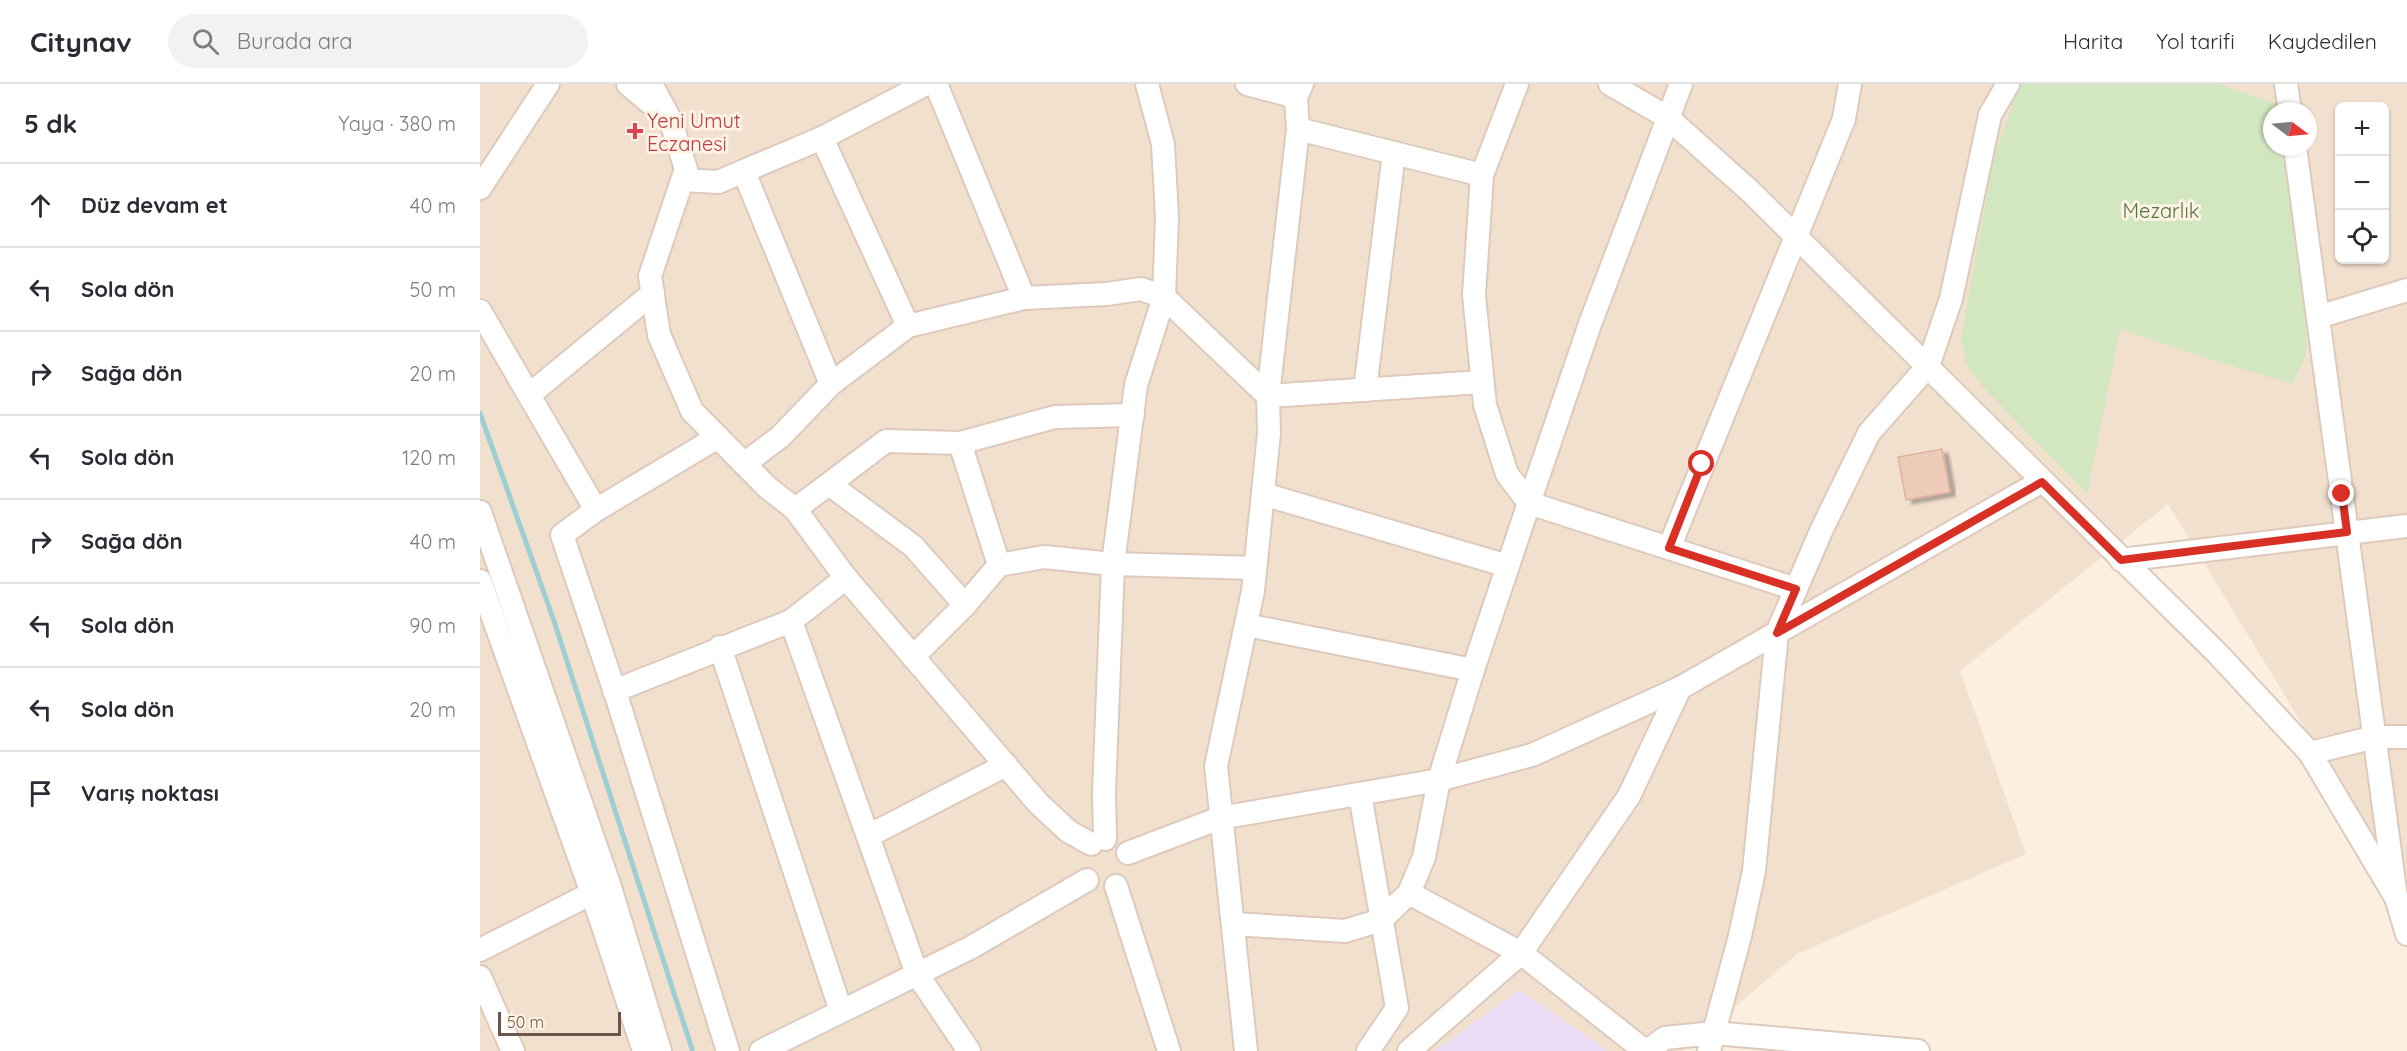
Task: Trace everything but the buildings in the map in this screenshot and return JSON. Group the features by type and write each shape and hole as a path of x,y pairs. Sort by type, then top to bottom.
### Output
{"street":[{"path":"531,112 538,84"},
{"path":"480,188 548,84"},
{"path":"628,84 670,119"},
{"path":"651,84 670,119 686,170 650,276 659,335 692,411 744,464 795,509 846,578 1038,803 1068,831 1098,842 1119,843 1128,853 1130,868 1127,875 1116,886 1101,888 1088,880 1081,866 1085,850 1098,842"},
{"path":"683,180 718,182 744,172 822,138 926,84"},
{"path":"936,84 1024,298"},
{"path":"1098,842 1104,793 1113,564 1136,385 1164,297 1167,217 1163,144 1147,84"},
{"path":"1246,1051 1216,766 1256,568 1269,433 1268,396 1299,129 1299,91 1247,84"},
{"path":"1517,84 1482,175 1474,295 1485,405 1507,474 1529,502 1796,589"},
{"path":"1610,84 1667,117 1795,234 2042,482 2217,653 2310,753 2401,906"},
{"path":"1234,924 1345,931 1381,920 1410,893 1424,857 1439,780 1529,502 1590,324 1681,84"},
{"path":"1669,548 1795,234 1844,119 1850,84"},
{"path":"1712,1042 1754,871 1777,633 1869,433 1928,366 1951,299 1996,84"},
{"path":"1990,115 2008,84"},
{"path":"2286,84 2289,102"},
{"path":"1299,129 1482,175"},
{"path":"822,138 908,326"},
{"path":"1365,390 1394,153"},
{"path":"2296,156 2375,737 2407,934"},
{"path":"744,172 831,384"},
{"path":"744,464 780,436 831,384 908,326 1024,298 1107,294 1141,289 1164,297 1268,396 1482,382"},
{"path":"2318,317 2407,290"},
{"path":"529,395 653,293"},
{"path":"480,311 597,510"},
{"path":"795,509 886,441 960,443 1055,417 1133,415"},
{"path":"718,437 597,510 562,535 728,1051"},
{"path":"960,443 999,565"},
{"path":"1128,853 1220,818 1439,780 1532,755 1680,688 2042,482"},
{"path":"829,484 913,546 965,604"},
{"path":"1263,494 1508,566"},
{"path":"480,512 514,605 601,888 645,1051"},
{"path":"2121,560 2407,526"},
{"path":"913,657 999,565 1044,557 1113,564 1256,568"},
{"path":"614,691 720,647 791,621 846,578"},
{"path":"480,581 486,620 601,888 660,1051"},
{"path":"486,620 514,605"},
{"path":"791,621 917,974 969,1051"},
{"path":"1246,625 1473,670"},
{"path":"720,647 841,1011"},
{"path":"1409,1051 1521,953 1629,796 1680,688"},
{"path":"2310,753 2375,737 2407,736"},
{"path":"868,837 1006,765"},
{"path":"1360,794 1397,1008 1368,1051"},
{"path":"761,1051 970,948 1088,880"},
{"path":"1116,886 1169,1051"},
{"path":"480,950 601,888"},
{"path":"1410,893 1521,953 1646,1051 1665,1038 1918,1051"},
{"path":"480,977 513,1051"}],"shaded area":[{"path":"480,84 2407,84 2407,896 2168,504 1960,671 2026,854 1797,954 1683,1051 480,1051"},
{"path":"1519,990 1608,1051 1434,1051"}],"green space":[{"name":"Mezarlık","path":"2020,84 2219,84 2270,102 2263,102 2263,156 2285,156 2301,266 2307,352 2293,384 2205,358 2120,329 2087,494 1982,386 1966,363 1961,337 1994,156"}],"waterway":[{"path":"480,413 554,621 692,1049"}],"place":[{"name":"Yeni Umut Eczanesi","path":"635,131"}],"route":[{"path":"1702,464 1669,548 1796,589 1777,633 2042,482 2121,560 2347,532 2342,494"}]}
